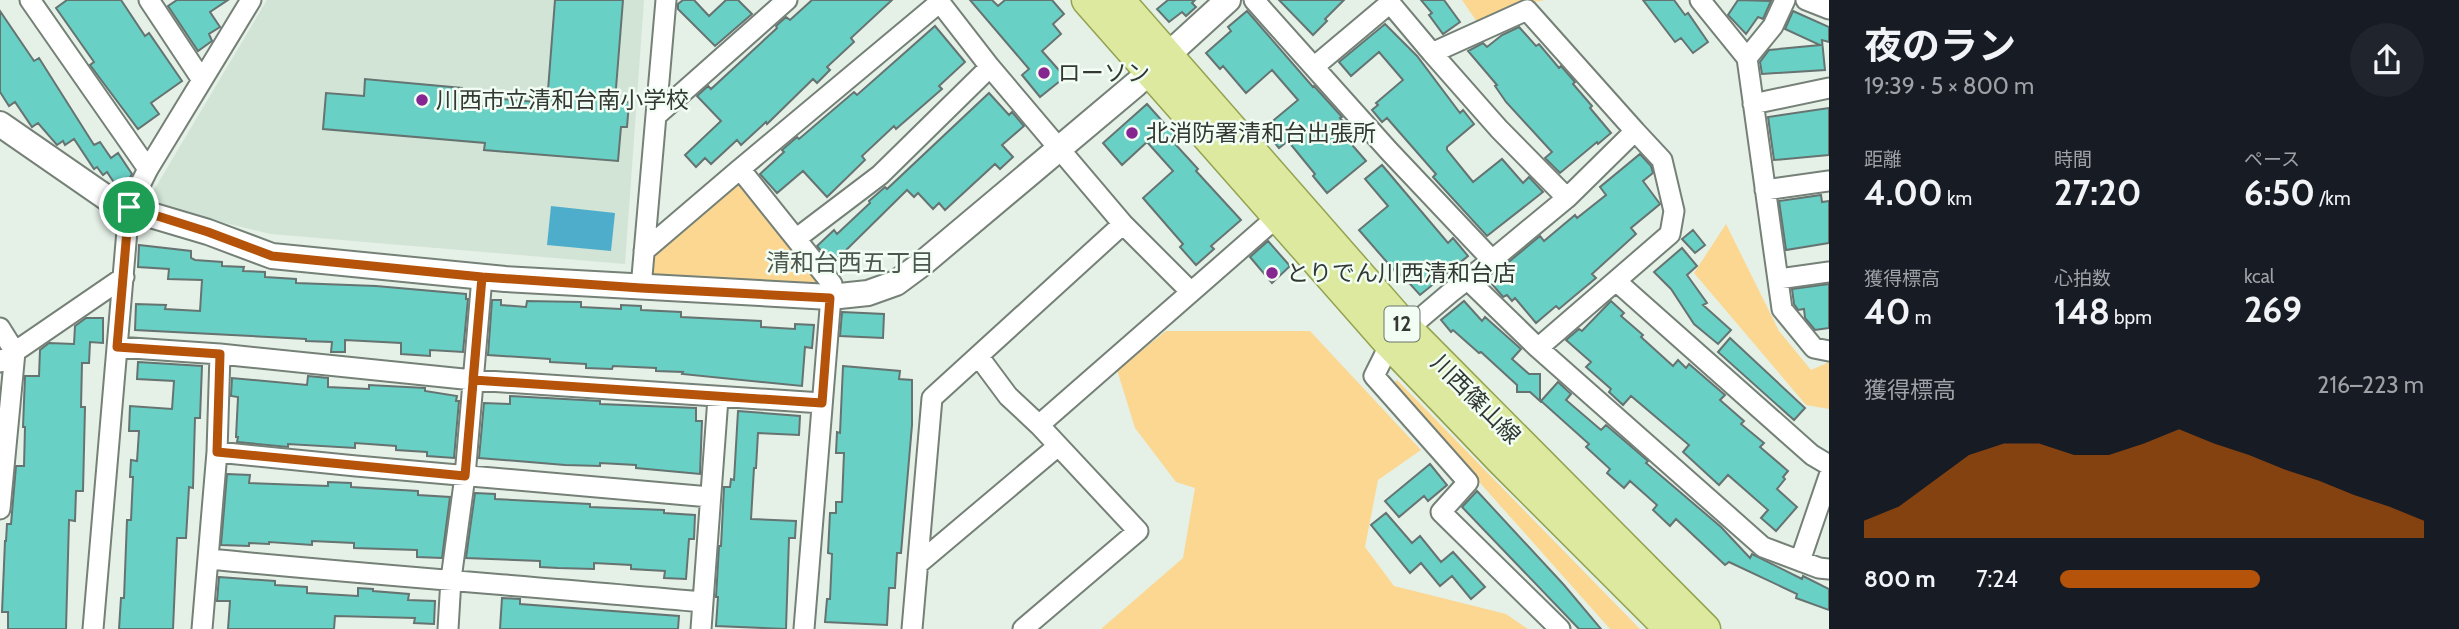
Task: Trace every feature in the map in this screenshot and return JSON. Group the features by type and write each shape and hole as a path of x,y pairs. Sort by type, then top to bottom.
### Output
{"main road":[{"name":"川西篠山線","path":"1087,0 1158,64 1398,337 1501,460 1670,629"},
{"name":"川西篠山線","path":"1119,0 1158,64 1277,216 1398,337 1705,629"}],"street":[{"path":"30,0 148,169"},
{"path":"149,0 202,80"},
{"path":"93,629 129,207 148,169 251,0"},
{"path":"641,288 666,0"},
{"path":"656,116 787,0"},
{"path":"0,124 117,205 208,232 272,256 482,277 830,298 868,293 895,284 1158,64 1228,0"},
{"path":"1254,0 1492,260"},
{"path":"1700,0 1747,58 1782,309 1814,348 1829,351"},
{"path":"1747,58 1773,26 1784,0"},
{"path":"1806,0 1829,9"},
{"path":"644,251 939,1 990,67 1123,224 1191,292"},
{"path":"1315,66 1390,3 1499,129 1567,198"},
{"path":"1432,53 1527,10 1662,160 1674,211 1671,234 1538,348"},
{"path":"797,238 880,174 990,67"},
{"path":"1754,104 1829,88"},
{"path":"1560,629 1441,512 1468,482 1374,376 1398,337 1567,198 1635,131"},
{"path":"740,169 832,284 804,629"},
{"path":"1765,190 1829,181"},
{"path":"1039,425 1277,216"},
{"path":"912,629 932,398 1123,224"},
{"path":"1778,279 1829,272"},
{"path":"8,357 124,277"},
{"path":"448,629 451,579 465,476 482,277"},
{"path":"1468,280 1538,348 1763,547 1819,568 1829,569"},
{"path":"1616,281 1812,455 1829,465"},
{"path":"0,328 8,357 0,509"},
{"path":"117,347 220,354 473,380 822,403"},
{"path":"202,629 217,452 220,354"},
{"path":"979,357 1008,396 1039,425 1138,531 1023,629"},
{"path":"701,629 718,398"},
{"path":"918,564 1058,446"},
{"path":"217,452 710,496"},
{"path":"1800,561 1829,476"},
{"path":"209,559 368,575 451,579 703,602"}],"shaded area":[{"name":"川西市立清和台南小学校","path":"267,0 644,0 625,264 271,234 192,215 148,200"},
{"path":"1462,0 1545,0 1514,6 1477,22"},
{"path":"740,169 830,297 641,288 644,251"},
{"path":"1726,224 1779,331 1811,370 1829,362 1829,409 1806,405 1694,273"},
{"path":"1166,331 1310,331 1421,450 1378,480 1365,547 1394,586 1506,614 1528,629 1101,629 1183,558 1195,488 1176,482 1135,428 1117,370"},
{"path":"1397,380 1640,629 1610,629 1392,384"}],"water":[{"path":"551,206 615,213 611,251 547,245"}],"building":[{"path":"67,0 121,0 145,36 149,33 182,81 151,103 159,114 138,129 90,65 94,62 56,8"},
{"path":"177,0 228,0 210,12 220,27 209,34 212,41 198,51 168,6"},
{"path":"555,0 623,0 615,101 629,102 627,127 621,127 618,161 484,150 485,143 323,129 326,93 364,96 365,79 462,88 460,104 501,108 502,99 547,103"},
{"path":"683,0 694,0 709,16 726,0 738,0 752,14 715,46 678,9 678,4"},
{"path":"812,0 892,0 851,38 854,42 827,67 830,70 817,83 813,79 741,145 737,140 711,164 705,158 696,167 685,155 721,121 697,96 708,86 711,89 786,17 790,20"},
{"path":"970,0 992,0 998,6 1005,0 1052,0 1064,14 1053,24 1061,34 1042,51 1065,77 1040,97 1022,75 1029,69"},
{"path":"1168,0 1195,0 1192,3 1196,7 1186,16 1182,12 1169,22 1157,9"},
{"path":"1279,0 1344,0 1313,35"},
{"path":"1421,0 1444,0 1460,22 1443,34 1429,15 1432,13"},
{"path":"1643,0 1674,0 1685,15 1688,13 1708,42 1693,53 1681,38 1675,42"},
{"path":"1738,0 1771,1 1763,19 1758,17 1746,34 1728,15"},
{"path":"0,11 34,61 39,58 94,145 100,142 111,158 118,153 132,174 129,179 117,187 107,172 103,175 97,167 94,169 74,139 65,145 63,141 57,145 38,123 32,127 15,102 9,106 0,92"},
{"path":"1247,11 1342,117 1340,118 1353,134 1347,139 1366,161 1327,193 1288,141 1279,148 1263,129 1298,100 1272,70 1246,93 1223,66 1220,69 1206,53 1231,31 1228,27"},
{"path":"1793,11 1829,27 1829,42 1822,40 1825,70 1762,74 1760,62 1769,50 1820,45 1785,29"},
{"path":"1385,24 1417,56 1460,113 1463,110 1474,124 1447,147 1473,182 1502,159 1523,183 1529,177 1543,192 1487,236 1433,177 1436,174 1387,118 1382,122 1372,110 1378,105 1376,103 1403,80 1379,52 1351,76 1339,62"},
{"path":"935,26 965,62 939,86 942,89 896,129 894,126 862,156 865,160 827,197 803,171 777,193 760,174 784,152 782,150 854,92 857,95"},
{"path":"1519,27 1575,82 1573,84 1611,133 1560,173 1545,158 1552,152 1506,102 1495,86 1497,85 1468,51 1483,43 1487,47 1502,35"},
{"path":"989,93 1009,115 1012,112 1024,126 1002,145 1013,157 1000,169 995,164 945,210 939,203 933,209 918,193 914,197 907,190 832,264 817,246 834,230 837,234 870,203 869,201 885,187 887,189"},
{"path":"1147,104 1180,141 1176,145 1198,169 1196,171 1241,220 1211,246 1214,249 1196,265 1180,247 1183,244 1143,198 1173,171 1147,142 1122,165 1103,143"},
{"path":"1829,108 1829,155 1774,160 1768,117"},
{"path":"1640,154 1651,166 1653,173 1643,181 1660,204 1631,228 1636,234 1592,274 1596,278 1559,309 1556,306 1536,323 1515,298 1512,301 1507,295 1503,297 1492,284 1508,270 1505,265 1540,236 1544,241 1575,215 1577,218 1606,195 1600,187"},
{"path":"1382,165 1448,243 1453,238 1468,256 1420,295 1401,274 1399,276 1359,230 1388,206 1365,179"},
{"path":"1821,195 1822,202 1829,201 1829,243 1786,250 1779,201"},
{"path":"1693,230 1705,245 1695,253 1682,239"},
{"path":"1268,241 1290,266 1272,283 1250,257"},
{"path":"139,245 191,251 191,258 195,260 222,262 222,266 244,267 243,271 265,272 265,277 296,279 296,283 376,286 466,294 468,299 463,352 430,350 430,356 401,354 401,343 345,340 345,352 331,352 332,342 306,339 135,330 136,304 166,305 165,309 200,311 202,280 168,279 169,269 138,267"},
{"path":"1682,248 1697,266 1687,275 1707,303 1703,305 1731,330 1718,344 1694,324 1671,289 1654,272"},
{"path":"1829,284 1829,328 1815,330 1805,318 1804,309 1798,310 1794,304 1792,289"},
{"path":"492,300 501,300 501,305 526,307 527,301 581,302 581,307 621,309 621,305 641,306 641,310 681,312 681,317 761,321 761,327 795,329 795,324 814,325 812,348 805,347 802,386 656,371 656,368 586,368 586,364 550,362 550,359 488,355"},
{"path":"1464,301 1482,321 1485,317 1521,349 1512,359 1529,374 1540,374 1540,401 1530,392 1517,392 1517,385 1481,352 1453,330 1451,332 1441,320"},
{"path":"1611,301 1624,313 1621,316 1643,335 1641,337 1673,366 1678,360 1686,368 1689,364 1725,395 1720,400 1744,421 1741,424 1764,443 1760,447 1788,471 1777,489 1797,507 1776,531 1761,518 1768,510 1728,475 1719,485 1683,452 1689,445 1631,396 1623,405 1609,392 1611,389 1586,367 1591,362 1566,340 1579,329 1582,331"},
{"path":"842,312 884,314 883,338 840,336"},
{"path":"86,318 103,318 103,343 90,342 89,363 82,363 81,407 85,407 83,491 76,491 75,521 69,520 66,629 8,629 8,612 2,612 5,541 7,524 11,524 16,466 24,466 25,376 39,376 40,350 49,343 74,344 75,326"},
{"path":"1730,338 1805,408 1794,420 1718,352"},
{"path":"138,362 202,366 200,418 195,418 193,488 189,487 186,538 177,538 173,629 119,629 121,598 124,598 127,520 131,520 131,460 137,461 139,431 129,431 130,406 172,409 174,381 137,379"},
{"path":"843,366 900,371 899,379 912,380 912,425 901,553 897,553 895,588 889,588 887,625 825,622 827,599 830,599 830,513 836,513 836,502 842,502 844,453 836,453 837,432 840,433"},
{"path":"308,376 328,378 328,387 369,389 369,385 425,388 425,391 457,396 456,401 459,401 454,458 427,456 427,452 396,450 396,446 355,443 355,448 288,444 288,447 237,442 238,397 231,396 232,378 307,385"},
{"path":"1558,382 1571,394 1566,400 1601,430 1606,425 1648,461 1646,463 1721,527 1750,558 1752,554 1829,589 1829,610 1796,598 1797,594 1729,562 1725,565 1676,519 1670,526 1653,510 1657,505 1630,481 1624,488 1607,473 1610,469 1586,447 1589,444 1541,401"},
{"path":"510,396 600,401 600,404 696,408 696,421 702,421 700,474 636,468 636,465 565,465 479,458 484,403 510,404"},
{"path":"738,411 800,416 799,435 758,433 754,468 751,519 796,521 795,538 789,538 786,629 716,626 724,487 730,487 731,479 734,480"},
{"path":"1430,464 1447,485 1428,501 1424,496 1399,517 1385,501"},
{"path":"227,474 250,475 249,483 328,486 328,482 351,483 351,487 418,491 418,495 450,497 442,558 417,557 417,550 354,548 354,543 312,541 312,545 269,542 249,543 249,546 221,545"},
{"path":"1477,491 1601,629 1579,629 1462,507"},
{"path":"475,493 495,494 495,499 590,504 590,507 664,510 664,513 695,515 694,539 689,539 686,579 664,578 665,571 631,569 631,565 594,563 594,569 558,568 540,567 540,561 466,558"},
{"path":"1386,513 1412,543 1420,536 1441,562 1453,552 1485,587 1471,599 1452,576 1440,586 1421,563 1410,573 1371,525"},
{"path":"219,577 275,581 275,585 307,587 307,593 358,596 358,588 409,594 408,600 435,601 434,624 414,623 415,618 335,616 334,629 228,629 230,601 217,601"},
{"path":"502,598 520,599 520,604 679,616 678,629 500,629"}],"place":[{"name":"ローソン","path":"1044,73"},
{"name":"川西市立清和台南小学校","path":"422,100"},
{"name":"北消防署清和台出張所","path":"1132,133"},
{"name":"とりでん川西清和台店","path":"1272,273"}],"district":[{"name":"清和台西五丁目","path":"850,263"}],"route":[{"path":"129,207 117,347 220,354 217,452 465,476 482,277 830,298 822,403 718,398 473,380 482,277 272,256 129,207"}]}
